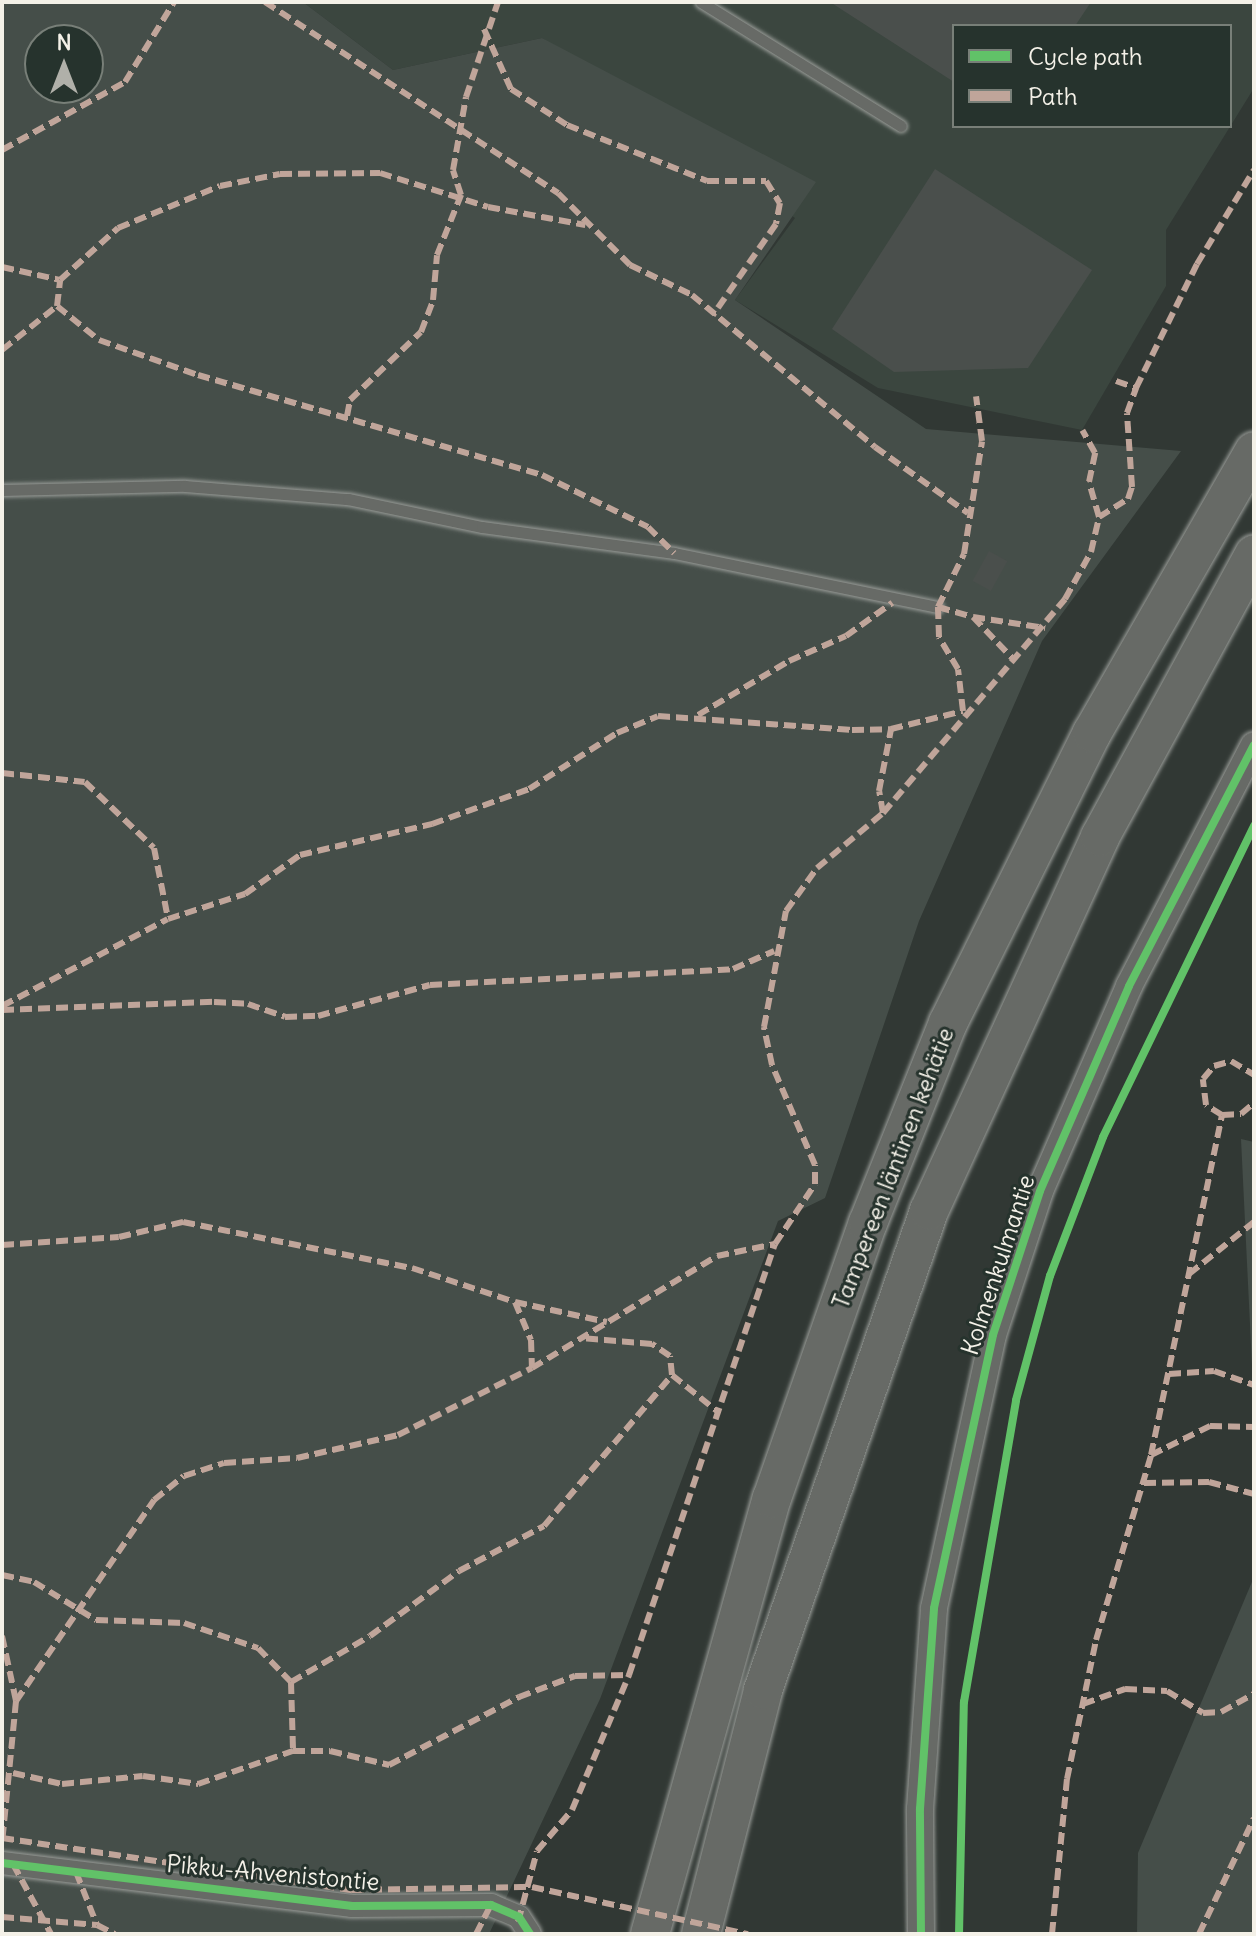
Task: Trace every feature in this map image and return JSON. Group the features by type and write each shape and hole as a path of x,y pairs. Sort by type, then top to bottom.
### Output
{"highway":[{"name":"Tampereen läntinen kehätie","path":"650,1934 772,1498 868,1223 948,1023 1092,733 1254,451"},
{"name":"Tampereen läntinen kehätie","path":"701,1934 763,1690 929,1211 1100,837 1254,554"}],"street":[{"name":"Kolmenkulmantie","path":"921,1934 921,1794 934,1608 993,1335 1040,1191 1129,986 1254,745"},
{"name":"Pikku-Ahvenistontie","path":"2,1863 352,1906 491,1905 519,1917 530,1934"}],"lane":[{"path":"701,2 901,126"},
{"path":"2,490 185,486 334,497 482,527 674,553 938,607"}],"shaded area":[{"path":"2,2 303,2 393,70 542,38 816,182 735,300 926,429 1181,451 1042,641 919,921 825,1198 778,1221 600,1699 489,1934 2,1934"},
{"path":"303,2 1254,2 1254,88 1232,124 1232,24 952,24 952,128 1229,128 1166,230 1166,286 1082,430 878,388 735,300 795,218 542,38 393,70"},
{"path":"1241,1139 1254,1142 1254,1407"},
{"path":"1254,1577 1254,1934 1137,1934 1138,1853"}],"building":[{"path":"830,2 1091,2 1076,24 952,24 952,81"},
{"path":"935,169 1092,270 1028,368 894,372 832,329"},
{"path":"989,551 1007,561 991,591 973,581"}],"marked path":[{"path":"2,150 125,82 174,2"},
{"path":"265,2 558,193 630,265 692,295 875,447 968,513"},
{"path":"347,416 350,400 421,332 433,300 437,255 461,195 453,170 466,97 498,2"},
{"path":"484,29 511,89 567,125 707,181 766,181 780,203 776,224 713,315"},
{"path":"1099,517 1128,499 1132,487 1127,413 1136,388 1197,264 1254,170"},
{"path":"2,350 57,306 60,280 118,228 220,186 280,174 380,173 488,207 585,225"},
{"path":"2,267 60,280"},
{"path":"57,306 99,340 198,375 542,475 648,527 674,553"},
{"path":"1116,381 1136,388"},
{"path":"963,711 958,669 939,637 938,607 964,554 982,441 976,396"},
{"path":"518,1922 537,1851 572,1810 629,1675 775,1244 815,1184 815,1165 772,1065 764,1027 786,911 817,868 883,813 1065,599 1091,552 1099,517 1089,482 1095,453 1082,430"},
{"path":"698,715 789,661 846,636 892,603"},
{"path":"938,607 973,617 1015,661"},
{"path":"973,617 1045,628"},
{"path":"2,1006 168,919 245,894 300,855 432,824 529,789 617,733 658,716 852,730 891,729 963,711"},
{"path":"883,813 879,791 891,729"},
{"path":"2,773 85,782 154,848 168,919"},
{"path":"2,1010 214,1002 248,1004 285,1017 318,1016 430,985 733,969 774,951"},
{"path":"1052,1934 1067,1779 1096,1640 1151,1455 1222,1115 1206,1105 1203,1079 1214,1066 1231,1061 1254,1075"},
{"path":"1222,1115 1241,1114 1254,1103"},
{"path":"2,1245 119,1237 183,1222 412,1268 515,1302 531,1340 532,1368"},
{"path":"1189,1274 1254,1222"},
{"path":"16,1701 154,1500 184,1476 224,1463 297,1458 398,1435 532,1368 717,1256 775,1244"},
{"path":"515,1302 607,1322"},
{"path":"291,1682 370,1636 459,1571 544,1526 672,1375 670,1356 652,1344 581,1338"},
{"path":"1169,1374 1214,1371 1254,1385"},
{"path":"672,1375 717,1411"},
{"path":"1151,1455 1210,1426 1254,1427"},
{"path":"1144,1483 1209,1482 1254,1494"},
{"path":"2,1575 34,1582 96,1620 184,1623 258,1648 291,1682 293,1751"},
{"path":"2,1636 16,1701 2,1844"},
{"path":"13,1773 62,1784 143,1776 198,1784 293,1751 330,1751 389,1765 519,1697 575,1676 629,1675"},
{"path":"1083,1704 1125,1689 1167,1691 1203,1713 1221,1712 1254,1694"},
{"path":"1199,1934 1254,1818"},
{"path":"2,1838 352,1890 532,1887 748,1934"},
{"path":"13,1864 51,1934"},
{"path":"76,1872 97,1925"},
{"path":"476,1934 491,1905"},
{"path":"2,1917 97,1925 115,1934"}],"cycle path":[{"path":"921,1934 920,1809 934,1608 993,1335 1040,1191 1129,986 1254,745"},
{"path":"959,1934 964,1702 1016,1400 1050,1276 1103,1137 1254,826"},
{"path":"2,1863 352,1906 491,1905 519,1917 530,1934"}]}
